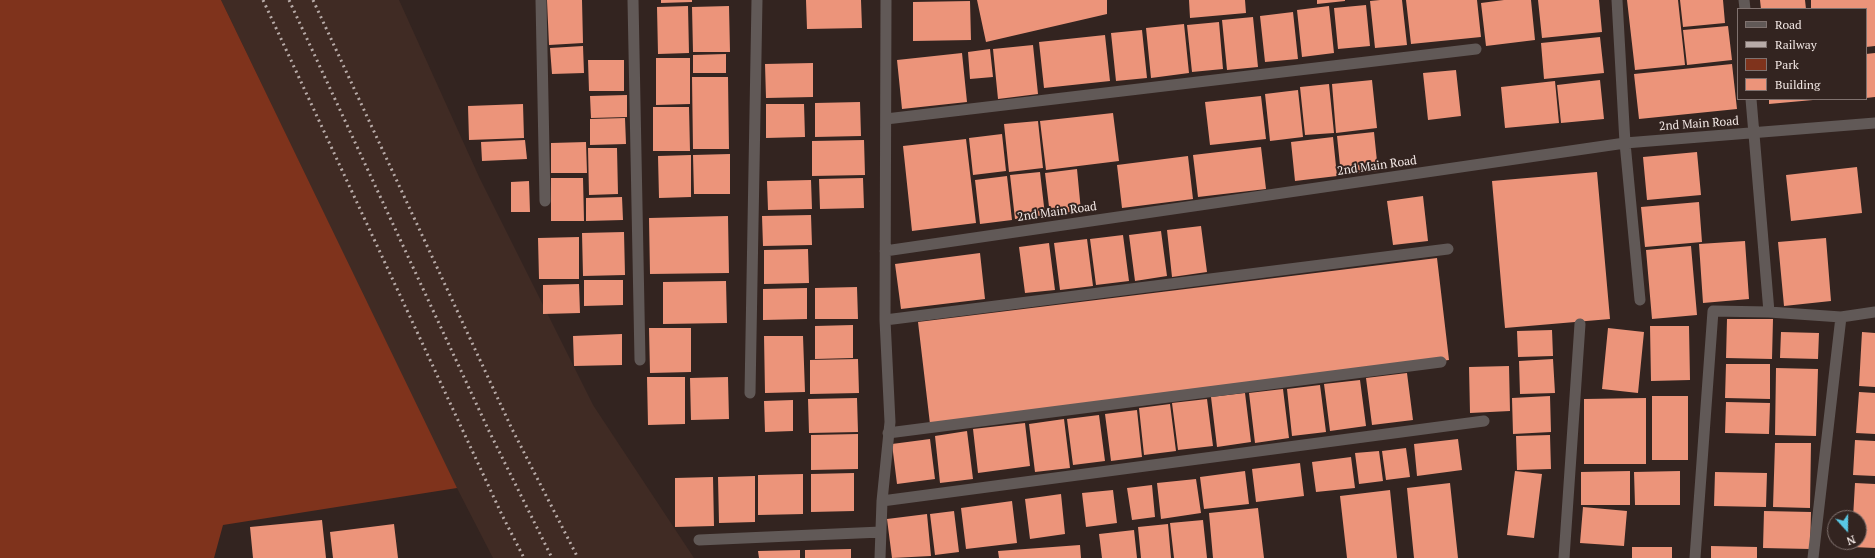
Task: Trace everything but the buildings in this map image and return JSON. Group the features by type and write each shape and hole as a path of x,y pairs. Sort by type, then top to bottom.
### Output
{"street":[{"path":"541,0 545,201"},
{"path":"633,0 640,360"},
{"path":"750,393 757,0"},
{"path":"880,558 882,501 890,422 885,320 886,0"},
{"path":"1617,0 1626,143 1640,300"},
{"path":"886,119 1476,49"},
{"path":"1751,100 1769,312"},
{"name":"2nd Main Road","path":"885,251 1626,143 1754,134 1875,123"},
{"path":"885,320 1448,249"},
{"path":"1695,558 1713,311 1769,312 1841,317 1875,312"},
{"path":"1813,558 1841,317"},
{"path":"1564,558 1580,324"},
{"path":"888,433 1441,362"},
{"path":"882,501 1484,421"},
{"path":"699,540 881,532"}],"shaded area":[{"path":"221,0 399,0 480,179 593,405 694,558 493,558 442,459"}],"green space":[{"path":"0,0 221,0 457,488 223,525 214,558 0,558"}],"railway":[{"path":"263,0 502,515 524,558"},
{"path":"289,0 488,429 552,558"},
{"path":"313,0 512,429 578,558"}]}
